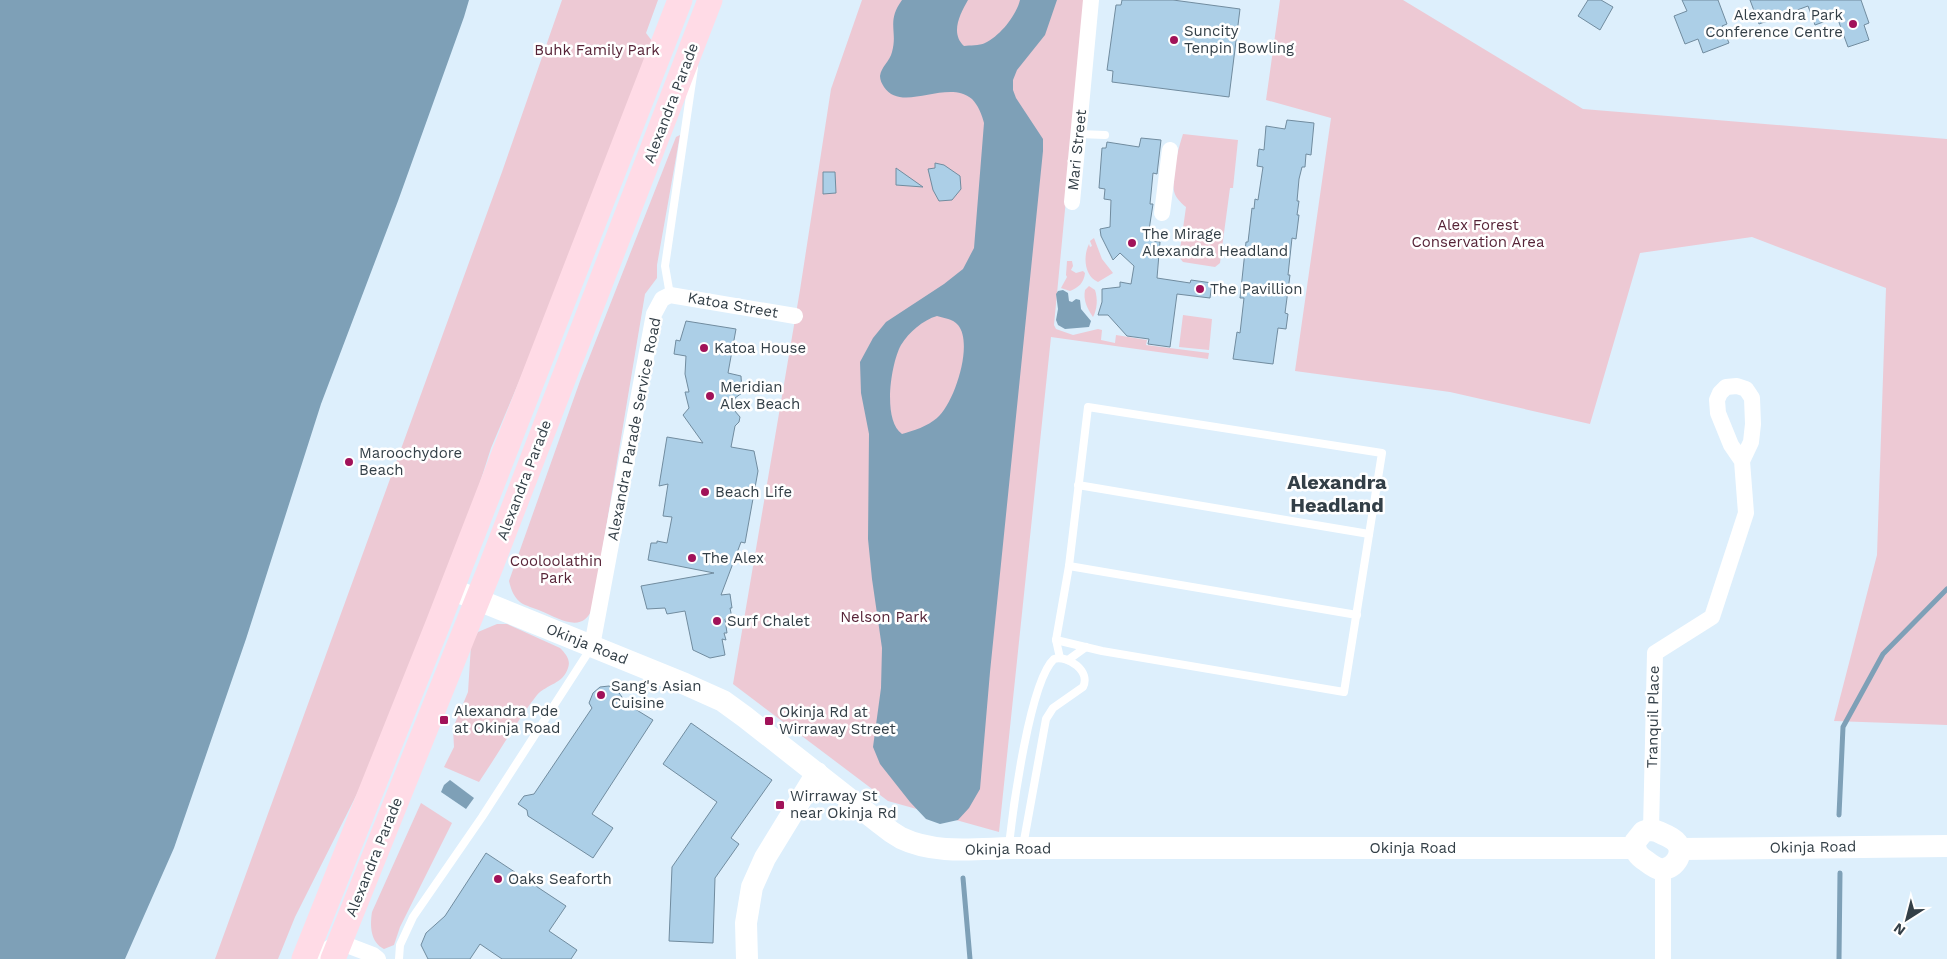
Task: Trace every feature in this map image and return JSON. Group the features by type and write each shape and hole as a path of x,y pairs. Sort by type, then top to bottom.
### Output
{"main road":[{"name":"Alexandra Parade","path":"304,959 451,589 680,0"},
{"name":"Alexandra Parade","path":"336,950 477,601 710,0"}],"street":[{"name":"Mari Street","path":"1072,202 1092,0"},
{"path":"1162,213 1170,150"},
{"name":"Katoa Street","path":"670,294 795,316"},
{"name":"Alexandra Parade Service Road","path":"592,646 654,314 662,299 670,294"},
{"name":"Tranquil Place","path":"1651,830 1655,653 1712,617 1746,513 1742,461"},
{"name":"Okinja Road","path":"451,589 723,702 745,716 901,838 927,846 952,850 1016,848 1635,848"},
{"path":"747,959 746,923 752,887 765,858 817,773"},
{"path":"1654,830 1673,839 1680,849 1677,861 1672,866 1663,869 1655,867 1640,858 1635,848 1635,842 1644,832 1654,830"},
{"name":"Okinja Road","path":"1680,849 1947,846"},
{"path":"1663,869 1663,959"},
{"path":"311,959 336,950 373,955 378,959"}],"lane":[{"path":"670,294 665,266 693,79 696,39"},
{"path":"1079,134 1105,135"},
{"path":"1016,848 1046,719 1053,708 1083,687 1085,682 1083,673 1064,659 1056,640 1068,566 1088,407 1382,453 1344,692 1102,651 1056,640"},
{"path":"1078,485 1369,534"},
{"path":"1068,566 1357,615"},
{"path":"399,959 400,945 413,917 482,817 592,646"},
{"path":"1016,848 1011,824 1031,713 1045,670 1054,659 1064,659 1086,647"}],"green space":[{"name":"Buhk Family Park","path":"562,0 658,0 646,33 652,41 550,308 491,448 469,517 367,774 295,917 278,959 215,959 502,172"},
{"name":"Nelson Park","path":"862,0 1085,0 1054,325 1056,329 1073,335 1098,329 1102,330 1101,340 1115,343 1116,335 1147,340 1146,345 1209,353 1208,359 1051,337 999,832 888,801 733,684 800,290 831,89"},
{"name":"Alex Forest Conservation Area","path":"1280,0 1403,0 1583,109 1947,139 1947,725 1834,721 1877,555 1886,288 1752,237 1640,253 1590,424 1450,392 1295,371 1331,118 1266,100"},
{"path":"1183,134 1238,140 1233,188 1230,188 1220,263 1215,267 1183,262 1179,257 1186,207 1178,200 1173,177"},
{"name":"Cooloolathin Park","path":"680,135 657,265 657,278 645,294 593,606 589,615 584,620 578,622 563,621 522,603 514,595 509,581 580,381 676,137"},
{"path":"1094,238 1102,259 1113,273 1098,282 1087,271 1086,265 1087,249 1089,244 1090,247 1092,246 1090,241"},
{"path":"1067,261 1072,261 1073,266 1071,270 1076,273 1083,271 1085,273 1080,285 1070,291 1061,288 1067,277"},
{"path":"1089,286 1095,290 1097,297 1093,317 1085,301 1085,290"},
{"path":"1183,315 1212,319 1209,350 1179,347"},
{"path":"497,624 507,624 560,648 567,657 569,665 566,673 559,681 537,695 479,782 444,767 454,747 453,728 468,692 471,645 478,632"},
{"path":"421,803 452,823 400,927 394,945 384,949 376,942 372,933 372,912"}],"water":[{"path":"0,0 469,0 398,201 321,404 246,639 174,848 125,959 0,959"},
{"path":"902,0 968,0 962,11 957,29 960,41 964,46 983,44 996,36 1011,19 1020,0 1057,0 1045,35 1017,70 1013,80 1013,90 1016,98 1043,139 1043,151 990,672 980,789 969,808 958,820 940,824 926,819 910,802 880,764 873,747 881,688 882,648 868,539 869,434 861,393 860,362 873,338 886,322 944,284 963,269 974,248 984,123 980,110 974,101 962,94 950,92 902,97 892,94 884,87 880,76 892,52 894,38 893,21","holes":["937,316 956,323 962,334 964,346 960,373 950,400 937,418 925,426 902,434 896,427 890,404 890,391 897,353 904,340 912,331 927,320"]},
{"path":"1063,290 1068,293 1069,301 1080,300 1081,309 1091,321 1089,327 1065,329 1058,325 1056,320 1058,309 1056,294 1058,291"},
{"path":"450,780 474,798 466,809 441,792 444,785"}],"building":[{"name":"Suncity Tenpin Bowling","path":"1122,0 1173,0 1240,9 1229,97 1112,82 1113,71 1107,70 1116,5 1121,5"},
{"path":"1588,0 1601,0 1613,7 1600,30 1578,16"},
{"path":"1682,0 1718,0 1727,24 1722,26 1729,43 1703,53 1698,39 1685,44 1674,16 1687,11"},
{"name":"Alexandra Park Conference Centre","path":"1750,0 1861,0 1869,23 1864,25 1869,40 1848,47 1837,17 1815,25 1808,6 1759,24"},
{"path":"1287,120 1314,123 1311,155 1306,154 1305,167 1302,167 1299,179 1297,215 1299,215 1296,239 1292,238 1285,313 1288,314 1286,329 1278,328 1273,364 1233,359 1237,332 1240,333 1244,298 1240,298 1246,242 1248,242 1252,208 1254,209 1255,199 1258,200 1263,167 1257,166 1259,149 1264,150 1266,126 1285,129"},
{"name":"The Mirage Alexandra Headland","path":"1141,138 1161,140 1157,174 1153,173 1150,204 1153,204 1149,230 1154,241 1160,242 1157,278 1190,283 1191,280 1212,283 1210,298 1177,294 1170,347 1148,344 1149,339 1127,336 1108,315 1098,315 1102,302 1102,289 1120,287 1120,282 1131,284 1134,266 1120,253 1113,260 1101,236 1100,229 1110,227 1111,200 1104,199 1105,189 1099,188 1102,148 1106,148 1107,142 1139,147"},
{"path":"935,163 944,165 960,176 961,189 952,200 939,201 933,190 928,169 935,168"},
{"path":"896,168 923,187 896,185"},
{"path":"823,172 835,172 836,193 823,194"},
{"path":"686,321 736,329 728,373 741,376 742,393 735,398 734,410 740,417 739,422 735,426 731,447 754,451 758,471 745,543 741,542 721,595 730,594 732,608 730,608 732,618 725,619 727,633 724,633 726,640 722,639 725,655 710,658 693,650 685,611 667,614 665,608 647,609 641,586 714,573 648,560 651,543 657,543 657,541 667,543 672,517 663,516 668,484 659,486 667,437 703,443 683,415 689,408 685,392 689,392 685,374 686,356 674,354 676,340 680,341"},
{"path":"609,686 616,689 622,697 622,701 653,720 592,814 613,828 593,858 528,816 527,810 518,804 524,796 534,794 592,708 589,703 593,693 600,687"},
{"path":"691,723 772,780 731,838 739,844 715,878 713,943 669,941 672,867 717,802 663,764"},
{"name":"Oaks Seaforth","path":"486,853 566,906 549,931 577,950 571,959 502,959 480,944 470,959 428,959 421,945 426,933 445,916"}],"waterway":[{"path":"1839,815 1843,727 1883,654 1947,589"},
{"path":"1839,959 1840,873"},
{"path":"963,878 970,959"}],"place":[{"name":"Alexandra Park Conference Centre","path":"1853,24"},
{"name":"Suncity Tenpin Bowling","path":"1174,40"},
{"name":"The Mirage Alexandra Headland","path":"1132,243"},
{"name":"The Pavillion","path":"1200,289"},
{"name":"Katoa House","path":"704,348"},
{"name":"Meridian Alex Beach","path":"710,396"},
{"name":"Maroochydore Beach","path":"349,462"},
{"name":"Beach Life","path":"705,492"},
{"name":"The Alex","path":"692,558"},
{"name":"Surf Chalet","path":"717,621"},
{"name":"Sang's Asian Cuisine","path":"601,695"},
{"name":"Alexandra Pde at Okinja Road","path":"444,720"},
{"name":"Okinja Rd at Wirraway Street","path":"769,721"},
{"name":"Wirraway St near Okinja Rd","path":"780,805"},
{"name":"Oaks Seaforth","path":"498,879"}],"district":[{"name":"Alexandra Headland","path":"1337,494"}]}
